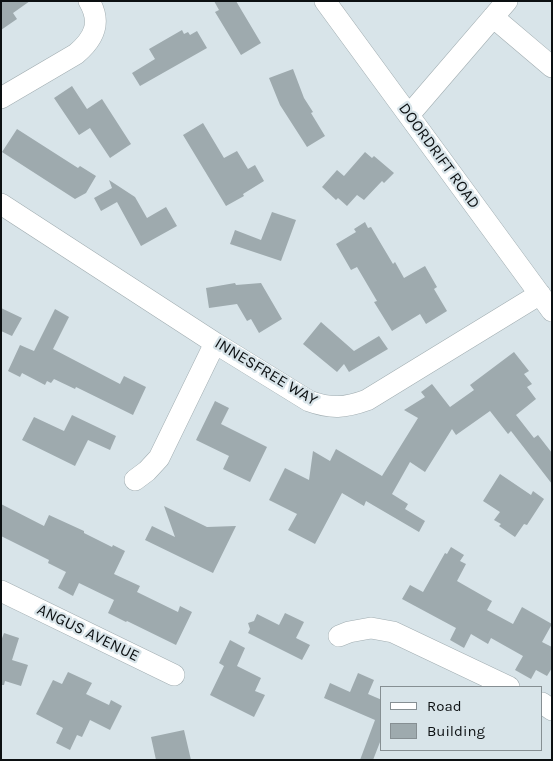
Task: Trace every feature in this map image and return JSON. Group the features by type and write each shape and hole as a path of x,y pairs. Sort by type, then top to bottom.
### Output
{"street":[{"path":"1,98 76,54 86,46 93,35 96,21 89,1"},
{"name":"DOORDRIFT ROAD","path":"325,1 546,302"},
{"path":"409,115 507,1"},
{"path":"493,17 552,68"},
{"name":"INNESFREE WAY","path":"1,204 215,343 309,401 323,406 351,406 382,392 546,302"},
{"path":"135,480 159,458 215,343"},
{"name":"ANGUS AVENUE","path":"1,591 174,675"},
{"path":"339,636 371,628 393,632 507,686"}],"building":[{"path":"1,1 30,1 13,13 17,19 1,30"},
{"path":"214,1 236,1 261,43 241,55 215,12 219,10"},
{"path":"182,30 184,34 188,32 190,35 197,31 207,48 140,86 132,73 155,59 149,49"},
{"path":"293,69 304,98 313,112 311,113 325,136 307,147 280,105 269,78"},
{"path":"72,86 87,109 102,99 131,144 110,158 90,128 79,135 54,98"},
{"path":"203,123 224,158 237,151 248,169 255,165 264,181 243,194 244,196 226,206 183,135"},
{"path":"17,129 78,168 80,166 96,176 86,193 75,199 2,152"},
{"path":"365,152 372,158 374,156 394,173 384,183 382,181 364,200 357,195 347,206 338,198 336,200 322,187 337,170 344,176"},
{"path":"109,180 135,197 147,218 166,207 177,226 141,246 117,202 101,211 94,198 112,188"},
{"path":"272,212 296,220 281,261 230,244 235,230 261,240"},
{"path":"365,222 368,228 371,227 393,264 395,262 404,278 425,266 437,287 434,289 447,311 426,324 420,314 392,331 374,302 377,301 357,267 351,270 336,244 356,232 354,229"},
{"path":"235,283 236,285 261,283 282,319 259,333 251,319 247,321 237,304 209,308 206,288"},
{"path":"1,308 22,318 12,336 1,331"},
{"path":"55,309 69,317 53,349 120,384 124,376 146,387 133,415 76,387 75,389 54,379 51,383 47,381 45,385 22,373 20,377 8,371 20,345 34,351"},
{"path":"321,322 354,351 379,336 388,349 349,372 344,364 337,372 303,344"},
{"path":"514,352 529,371 524,374 532,384 527,387 536,399 516,415 534,438 538,435 552,453 552,484 511,431 508,434 490,411 456,435 452,429 425,472 410,462 392,494 408,504 405,509 425,521 419,532 366,501 364,506 342,493 315,544 288,530 297,514 269,500 285,468 309,480 313,451 330,461 336,449 382,476 418,418 404,410 425,397 421,392 432,384 450,407 474,390 470,385"},
{"path":"215,401 229,408 221,424 267,447 250,482 223,469 229,456 196,440"},
{"path":"72,415 116,436 110,450 88,440 75,466 22,440 34,417 64,431"},
{"path":"500,474 531,495 533,491 544,499 527,525 524,524 515,537 499,526 501,524 494,520 500,512 483,501"},
{"path":"1,504 44,526 49,515 84,531 84,533 112,547 113,545 125,551 114,574 140,586 137,592 178,612 180,606 192,612 176,645 108,613 114,600 79,583 73,596 58,588 66,572 48,563 49,560 1,536"},
{"path":"164,506 207,527 236,526 213,573 145,540 152,526 175,537"},
{"path":"451,547 464,555 460,561 466,564 457,581 492,601 487,610 513,624 522,607 552,624 542,642 552,647 552,668 547,676 536,670 531,679 515,670 523,656 491,638 488,644 471,634 464,648 450,640 456,628 402,599 410,585 423,592 445,553 447,554"},
{"path":"285,613 304,622 296,638 310,645 302,660 248,633 250,629 248,623 254,621 257,614 279,625"},
{"path":"4,633 19,638 12,660 28,665 21,686 5,681 4,685 1,685 1,641"},
{"path":"230,640 245,648 237,666 261,678 255,691 265,695 254,717 210,695 224,666 219,663"},
{"path":"68,672 92,683 86,694 109,705 111,700 122,706 110,730 90,720 82,737 77,735 70,750 56,743 63,728 36,714 53,680 62,684"},
{"path":"358,673 374,680 368,694 380,699 380,742 373,760 360,760 375,720 324,698 330,683 350,692"},
{"path":"184,730 191,760 156,760 151,737"}]}
